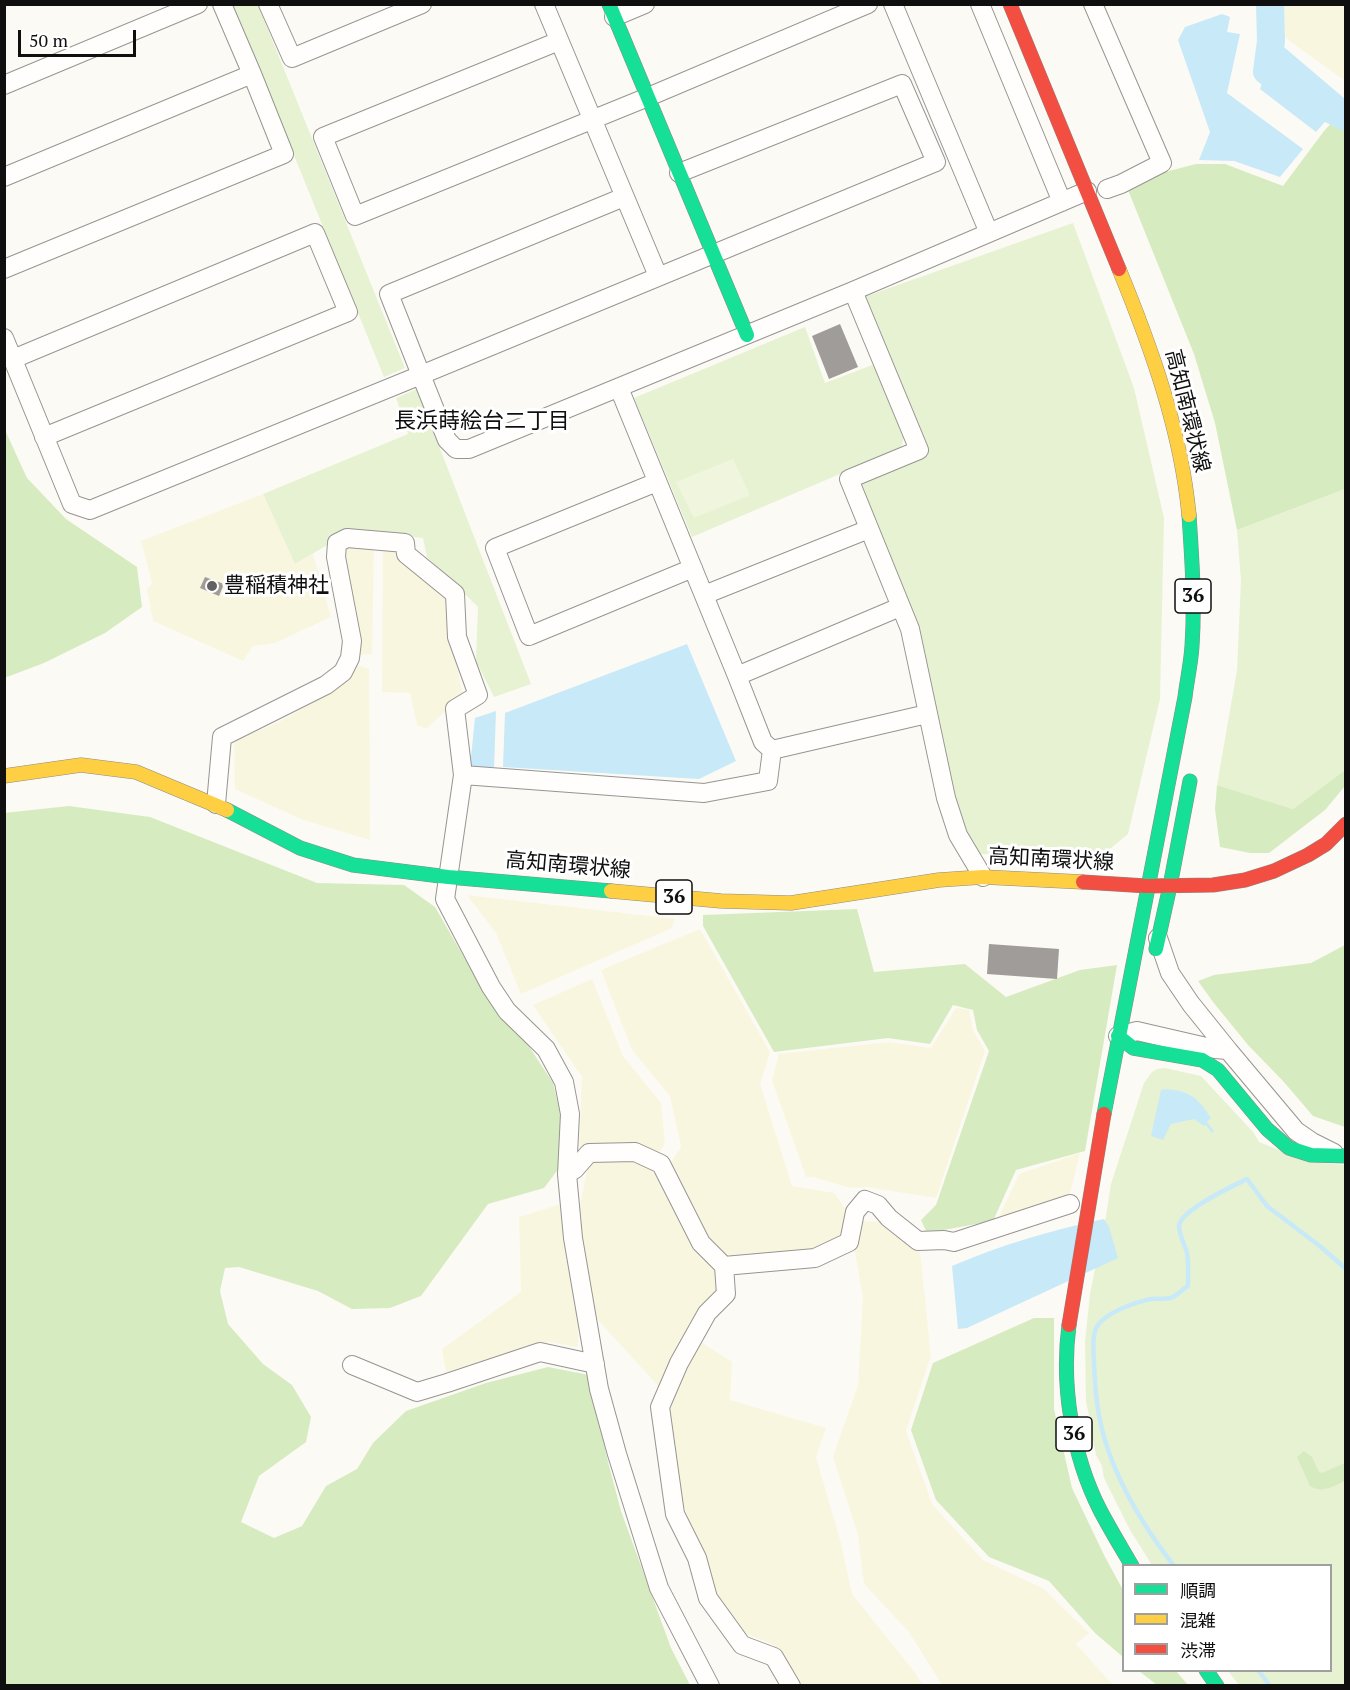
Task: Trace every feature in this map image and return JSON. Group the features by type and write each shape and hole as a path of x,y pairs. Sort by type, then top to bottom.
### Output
{"main road":[{"name":"高知南環状線","path":"1010,4 1139,317 1162,386 1178,450 1188,509 1193,597 1192,647 1185,697 1104,1115 1067,1342 1068,1405 1079,1456 1099,1508 1131,1564"},
{"path":"612,11 747,335"},
{"name":"高知南環状線","path":"4,776 81,765 136,772 216,804 300,848 353,865 448,877 721,901 791,903 939,880 982,877 1148,886 1213,885 1245,880 1274,871 1326,844 1346,824"},
{"path":"1153,961 1192,770"},
{"path":"1135,1039 1202,1060 1218,1070 1268,1129 1289,1148 1311,1155 1342,1156"},
{"name":"高知南環状線","path":"1089,1210 1115,1131"},
{"path":"1207,1672 1217,1686"}],"street":[{"path":"4,85 198,4"},
{"path":"4,269 284,154 222,4"},
{"path":"268,4 292,58 422,4"},
{"path":"544,4 658,276"},
{"path":"612,11 645,4"},
{"path":"559,41 323,137 356,216 868,4"},
{"path":"892,4 989,233"},
{"path":"980,4 1062,202"},
{"path":"1093,4 1162,163 1107,189"},
{"path":"4,177 252,74"},
{"path":"4,338 72,504 90,510 936,162 902,84 679,173"},
{"path":"624,197 389,294 447,440 456,449 469,449 619,388 1087,191"},
{"path":"13,359 315,233 348,312 44,437"},
{"path":"853,291 919,450 849,478 910,629 946,798 958,835 982,877"},
{"path":"619,388 763,742 772,750"},
{"path":"657,482 495,548 530,636 693,568"},
{"path":"704,595 869,529"},
{"path":"216,804 222,736 327,685 343,672 350,658 352,641 336,557 337,543 347,538 405,543 406,554 455,594 457,637 478,694 455,709 463,776 445,899 491,987 507,1011 546,1049 564,1082 570,1114 567,1174 573,1238 599,1389 659,1588 710,1686"},
{"path":"738,676 900,607"},
{"path":"772,750 927,714"},
{"path":"463,776 704,793 768,781 772,750"},
{"path":"1158,938 1170,973 1191,1004 1296,1131 1312,1142 1342,1156"},
{"path":"1119,1036 1228,1050"},
{"path":"567,1174 575,1169 589,1153 635,1152 661,1164 701,1243 724,1266 726,1294 707,1312 660,1407 675,1514 696,1557 708,1598 742,1645 774,1657 791,1686"},
{"path":"724,1266 815,1258 849,1242 855,1212 865,1200 878,1205 889,1218 918,1242 945,1240 954,1242 1071,1204"},
{"path":"352,1365 417,1392 540,1352 595,1364"}],"shaded area":[{"path":"1284,5 1345,5 1345,81 1283,36"},
{"path":"263,494 295,564 313,554 331,617 275,643 253,646 243,661 153,621 147,589 152,583 141,541"},
{"path":"347,544 374,547 372,654 358,655 342,551"},
{"path":"383,548 401,548 449,596 456,662 463,695 426,729 417,725 410,693 382,692"},
{"path":"358,665 369,669 370,840 303,820 235,789 234,741 279,722 337,688"},
{"path":"467,895 675,919 672,928 521,994 496,933"},
{"path":"700,929 770,1052 760,1084 792,1186 834,1193 847,1211 846,1240 814,1249 727,1257 704,1240 670,1164 681,1147 670,1096 632,1050 601,970"},
{"path":"592,979 623,1056 661,1103 665,1144 657,1155 623,1142 579,1152 582,1077 533,1005"},
{"path":"956,1008 969,1010 973,1030 985,1051 936,1198 867,1187 850,1188 806,1177 772,1080 779,1054 889,1042 931,1048"},
{"path":"1080,1153 1069,1198 1036,1205 998,1219 1019,1174"},
{"path":"629,1158 652,1169 715,1272 717,1292 660,1388 597,1319 584,1254 579,1209 589,1162"},
{"path":"564,1203 578,1307 578,1347 549,1342 446,1372 442,1349 521,1292 519,1217"},
{"path":"859,1221 883,1222 908,1246 920,1252 931,1356 906,1431 932,1504 983,1560 1044,1589 1089,1633 1076,1644 1113,1685 942,1685 909,1632 864,1584 858,1535 833,1457 858,1385 863,1299 854,1246"},
{"path":"701,1342 732,1362 730,1400 826,1428 816,1457 841,1543 852,1594 923,1685 799,1685 774,1645 740,1631 714,1595 680,1495 668,1408"}],"green space":[{"path":"233,5 258,5 405,368 384,377"},
{"path":"1345,108 1345,489 1237,530 1215,423 1194,354 1128,190 1165,172 1196,164 1225,164 1283,186 1324,131"},
{"path":"1073,223 1134,388 1164,518 1160,699 1128,834 1100,857 981,854 970,845 859,482 927,451 864,297"},
{"path":"805,327 825,383 875,364 905,433 901,448 692,537 634,398"},
{"path":"417,389 531,684 494,697 476,661 478,607 427,557 423,538 353,530 295,564 263,494 408,434 396,398"},
{"path":"5,430 27,478 66,519 137,567 142,607 105,633 44,663 7,677 4,676"},
{"path":"733,459 750,495 694,518 676,482"},
{"path":"1345,489 1345,770 1293,809 1217,785 1237,670 1241,581 1237,530"},
{"path":"1345,770 1345,786 1325,810 1269,853 1250,853 1220,847 1215,809 1217,785 1293,809"},
{"path":"69,806 150,817 317,883 404,885 435,907 465,959 513,1022 553,1083 563,1123 566,1159 544,1188 488,1204 421,1296 390,1308 352,1309 318,1291 239,1267 225,1268 220,1291 228,1324 263,1364 292,1385 311,1417 306,1442 259,1476 241,1522 274,1538 302,1526 326,1486 357,1469 373,1443 406,1411 486,1383 548,1367 589,1375 621,1511 671,1648 690,1685 5,1685 4,813"},
{"path":"857,909 874,972 965,964 1006,997 1080,970 1117,965 1085,1151 1016,1170 993,1221 927,1233 921,1220 936,1205 989,1051 977,1030 973,1010 953,1005 930,1044 888,1038 774,1052 703,926 703,915"},
{"path":"1345,945 1345,1127 1313,1116 1248,1045 1198,981 1214,975 1311,963"},
{"path":"1165,1068 1201,1076 1254,1133 1259,1142 1309,1162 1345,1165 1345,1685 1239,1685 1229,1672 1332,1672 1332,1564 1151,1564 1130,1530 1104,1478 1102,1466 1096,1455 1086,1402 1085,1342 1090,1294 1111,1184 1144,1083 1157,1069"},
{"path":"1034,1318 1054,1318 1054,1409 1072,1488 1122,1588 1122,1656 1095,1633 1049,1581 989,1557 936,1500 911,1430 933,1363"},
{"path":"1304,1451 1312,1457 1319,1472 1322,1473 1345,1463 1345,1481 1323,1489 1310,1486 1297,1457"},
{"path":"1140,1672 1177,1672 1188,1685 1157,1685"}],"water":[{"path":"1222,14 1230,17 1227,32 1240,34 1227,93 1303,149 1280,177 1234,161 1199,160 1210,132 1178,40 1185,27"},
{"path":"1278,42 1345,99 1316,132 1260,89"},
{"path":"687,644 736,761 699,779 503,767 505,713"},
{"path":"496,711 494,770 470,767 475,718"},
{"path":"1166,1089 1193,1097 1211,1118 1207,1122 1214,1131 1212,1133 1206,1125 1194,1119 1171,1124 1163,1140 1151,1136 1161,1090"},
{"path":"1104,1219 1109,1227 1118,1258 967,1328 958,1329 952,1266 1027,1239"}],"building":[{"path":"840,324 858,367 829,379 812,336"},
{"name":"豊稲積神社","path":"205,577 224,584 219,596 200,588"},
{"path":"989,944 1059,949 1057,979 987,974"}],"waterway":[{"path":"1270,4 1271,41 1267,71 1291,89 1346,117"},
{"path":"1172,1564 1135,1509 1107,1446 1095,1388 1093,1344 1098,1325 1122,1308 1151,1299 1171,1298 1188,1286 1187,1253 1179,1229 1182,1220 1208,1199 1247,1179 1267,1206 1346,1269"},
{"path":"1260,1672 1270,1686"}],"traffic: fast":[{"path":"609,4 747,335"},
{"path":"1104,1114 1190,665 1193,597 1189,515"},
{"path":"1156,949 1190,781"},
{"path":"227,810 300,848 353,865 448,877 611,891"},
{"path":"1118,1036 1133,1048 1202,1060 1218,1070 1267,1129 1289,1148 1311,1155 1346,1156"},
{"path":"1069,1325 1068,1395 1076,1443 1090,1489 1131,1564"},
{"path":"1207,1672 1217,1686"}],"traffic: slow":[{"path":"1119,269 1153,359 1172,420 1189,515"},
{"path":"4,776 81,765 136,772 227,810"},
{"path":"611,891 721,901 791,903 939,880 983,877 1083,882"}],"traffic: jam":[{"path":"1010,4 1119,269"},
{"path":"1083,882 1147,886 1213,885 1245,880 1274,871 1308,855 1326,844 1346,824"},
{"path":"1069,1325 1104,1114"}],"place":[{"name":"豊稲積神社","path":"212,586"}],"district":[{"name":"長浜蒔絵台二丁目","path":"482,422"}]}
